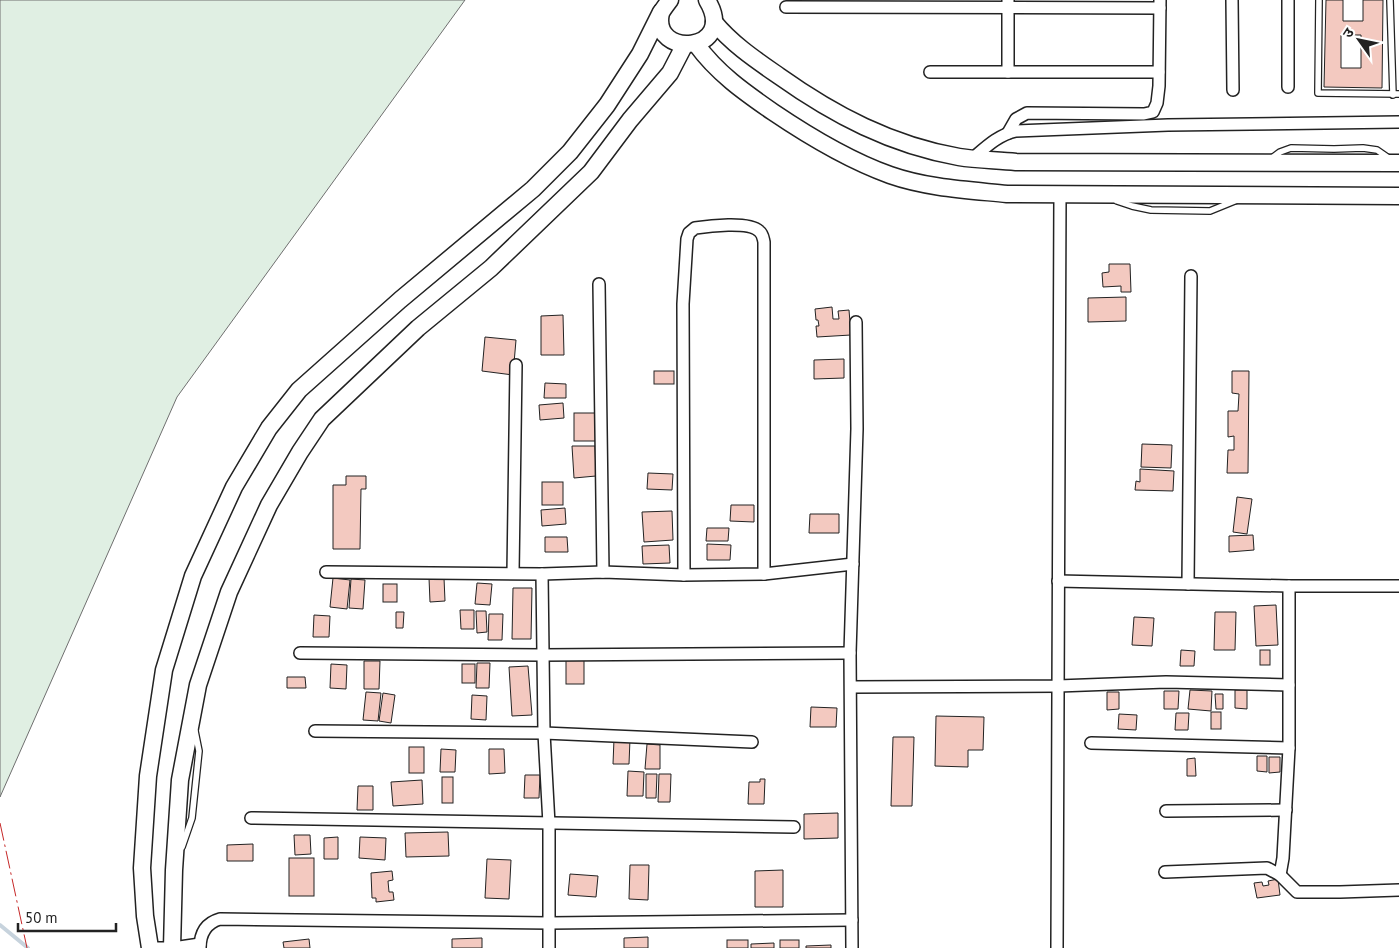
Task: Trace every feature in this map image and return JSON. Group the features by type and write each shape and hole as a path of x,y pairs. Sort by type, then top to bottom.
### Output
{"street":[{"path":"1232,0 1233,90"},
{"path":"1288,0 1288,87"},
{"path":"1008,4 1008,72"},
{"path":"786,7 1160,4 1157,103 1153,112 1149,114 1027,113 1016,119 1008,133"},
{"path":"666,6 661,23 664,33 673,42 690,45 740,89 793,125 839,153 891,176 943,188 1007,194 1399,196"},
{"path":"166,948 150,948 145,916 142,868 148,776 164,670 193,576 234,487 269,428 299,390 400,300 532,189 570,152 612,97 640,54 666,6"},
{"path":"713,8 712,30 707,38 690,45 591,172 490,268 418,328 322,419 269,505 229,592 198,685 180,780 174,870 173,948 200,946 204,927 220,919 549,923 852,920"},
{"path":"713,8 725,36 815,102 854,123 910,146 972,159 1016,162 1397,163"},
{"path":"930,72 1159,72"},
{"path":"972,159 994,139 1008,133 1168,125 1399,122"},
{"path":"1057,948 1060,194"},
{"path":"684,575 683,304 687,239 695,228 748,225 759,230 764,242 764,574"},
{"path":"1188,584 1191,276"},
{"path":"599,284 603,572"},
{"path":"852,948 850,653 857,429 856,322"},
{"path":"513,573 516,365"},
{"path":"326,572 764,574 853,564"},
{"path":"542,574 544,733 549,824 549,948"},
{"path":"1058,581 1289,586 1399,586"},
{"path":"1280,875 1283,858 1288,748 1289,586"},
{"path":"300,653 542,656 850,653"},
{"path":"851,687 1058,686 1166,682 1289,684"},
{"path":"315,731 544,733 752,742"},
{"path":"1091,742 1288,748"},
{"path":"1166,811 1286,810"},
{"path":"251,818 794,827"},
{"path":"1165,872 1267,868 1280,875 1296,892 1399,890"}],"lane":[{"path":"1319,0 1318,93 1396,94 1390,0"}],"green space":[{"path":"0,0 465,0 177,397 0,797"}],"building":[{"path":"1326,0 1343,0 1343,21 1363,21 1363,0 1383,0 1382,88 1324,87","holes":["1341,35 1361,35 1361,68 1341,68"]},
{"path":"1109,264 1130,264 1131,292 1121,292 1121,286 1103,287 1102,273 1109,272"},
{"path":"1126,297 1126,321 1088,322 1088,298"},
{"path":"832,307 833,319 839,319 838,311 849,310 851,335 817,337 816,326 819,326 818,320 816,320 815,309"},
{"path":"563,315 564,355 541,355 541,316"},
{"path":"485,337 516,340 513,375 482,371"},
{"path":"844,359 844,378 814,379 814,360"},
{"path":"654,371 674,371 674,384 654,384"},
{"path":"1232,371 1249,371 1248,473 1227,473 1228,450 1234,450 1234,436 1228,437 1228,411 1238,411 1239,394 1232,393"},
{"path":"545,383 566,384 566,398 544,398"},
{"path":"563,403 564,418 540,420 539,405"},
{"path":"574,413 596,413 596,441 574,441"},
{"path":"1142,444 1172,445 1171,468 1141,467"},
{"path":"572,446 595,446 596,476 574,478"},
{"path":"1140,469 1174,471 1173,491 1135,490 1136,481 1140,482"},
{"path":"648,473 673,474 672,490 647,489"},
{"path":"346,476 366,476 366,489 361,489 360,549 333,549 333,485 346,485"},
{"path":"542,482 563,482 563,505 542,505"},
{"path":"1237,497 1252,499 1247,534 1233,532"},
{"path":"731,505 754,505 754,522 730,521"},
{"path":"565,508 566,524 542,526 541,510"},
{"path":"672,511 673,540 644,542 642,512"},
{"path":"810,514 839,514 839,533 809,533"},
{"path":"707,528 729,528 728,541 706,541"},
{"path":"1253,535 1254,550 1229,552 1229,536"},
{"path":"545,537 567,537 568,552 545,552"},
{"path":"707,544 731,545 730,560 707,560"},
{"path":"669,545 670,563 643,564 642,546"},
{"path":"333,578 350,580 347,609 330,607"},
{"path":"429,578 444,578 445,601 430,602"},
{"path":"351,579 365,580 363,609 349,608"},
{"path":"477,583 492,584 490,605 475,604"},
{"path":"383,584 397,584 397,602 383,602"},
{"path":"513,588 532,588 531,639 512,639"},
{"path":"1276,605 1278,645 1256,646 1254,606"},
{"path":"460,610 474,610 474,629 461,629"},
{"path":"476,611 486,611 487,632 477,633"},
{"path":"396,612 404,612 403,628 396,628"},
{"path":"1215,612 1236,612 1235,650 1214,650"},
{"path":"489,614 503,614 502,640 488,640"},
{"path":"314,615 330,616 329,637 313,637"},
{"path":"1134,617 1154,618 1152,646 1132,645"},
{"path":"1181,650 1195,651 1194,666 1180,666"},
{"path":"1260,650 1270,650 1270,665 1260,665"},
{"path":"566,658 584,658 584,684 566,684"},
{"path":"364,661 380,661 379,689 364,689"},
{"path":"477,663 490,663 489,688 476,688"},
{"path":"331,664 347,665 346,689 330,688"},
{"path":"462,664 475,664 475,683 462,683"},
{"path":"528,666 532,715 512,716 509,667"},
{"path":"287,677 305,677 306,688 287,688"},
{"path":"1190,690 1212,691 1211,711 1188,709"},
{"path":"1235,690 1247,690 1247,709 1235,708"},
{"path":"1164,691 1179,691 1178,709 1164,709"},
{"path":"366,692 381,693 378,721 363,720"},
{"path":"1107,692 1119,692 1119,709 1107,710"},
{"path":"383,693 395,695 391,723 379,721"},
{"path":"1215,694 1223,694 1223,709 1216,709"},
{"path":"472,695 487,696 486,720 471,719"},
{"path":"811,707 837,708 836,727 810,727"},
{"path":"1211,712 1221,712 1221,729 1211,729"},
{"path":"1176,713 1189,713 1188,730 1175,730"},
{"path":"1119,714 1137,715 1136,730 1118,729"},
{"path":"936,716 984,717 983,750 968,750 968,767 935,766"},
{"path":"893,737 914,737 912,806 891,806"},
{"path":"614,739 630,739 629,764 613,764"},
{"path":"647,744 660,745 660,769 645,769"},
{"path":"409,747 424,747 424,773 409,773"},
{"path":"441,749 456,750 455,772 440,772"},
{"path":"489,749 504,749 505,773 489,774"},
{"path":"1257,756 1267,756 1267,772 1257,771"},
{"path":"1269,757 1280,757 1280,772 1269,773"},
{"path":"1195,758 1196,776 1187,776 1187,759"},
{"path":"628,771 644,772 643,796 627,796"},
{"path":"646,774 657,774 656,798 646,798"},
{"path":"659,774 671,774 670,802 658,802"},
{"path":"525,775 540,775 539,798 524,798"},
{"path":"442,777 453,777 453,803 442,803"},
{"path":"760,779 765,779 764,804 748,804 749,782 760,782"},
{"path":"422,780 423,804 393,806 391,782"},
{"path":"358,786 373,786 373,810 357,810"},
{"path":"838,813 838,838 804,839 804,814"},
{"path":"448,832 449,856 406,857 405,833"},
{"path":"294,835 310,835 311,854 295,855"},
{"path":"338,837 338,859 324,859 324,838"},
{"path":"360,837 386,838 385,860 359,858"},
{"path":"253,844 253,861 227,861 227,845"},
{"path":"289,858 314,858 314,896 289,896"},
{"path":"487,859 511,860 509,899 485,898"},
{"path":"630,865 649,865 648,900 629,899"},
{"path":"783,870 783,907 755,907 755,871"},
{"path":"392,871 393,880 388,881 389,892 393,892 394,900 376,902 376,898 372,898 371,873"},
{"path":"570,874 598,876 596,897 568,895"},
{"path":"1278,879 1280,895 1257,898 1254,883 1262,882 1263,886 1269,885 1268,881"},
{"path":"648,937 648,948 624,948 624,938"},
{"path":"482,938 482,948 452,948 452,939"},
{"path":"309,939 310,948 284,948 283,942"},
{"path":"727,940 748,940 748,948 727,948"},
{"path":"780,940 799,940 799,948 780,948"},
{"path":"774,943 774,948 751,948 751,944"},
{"path":"831,945 831,948 806,948 806,946"}],"waterway":[{"path":"0,925 28,948"}],"power":[{"path":"0,823 27,948"}]}
